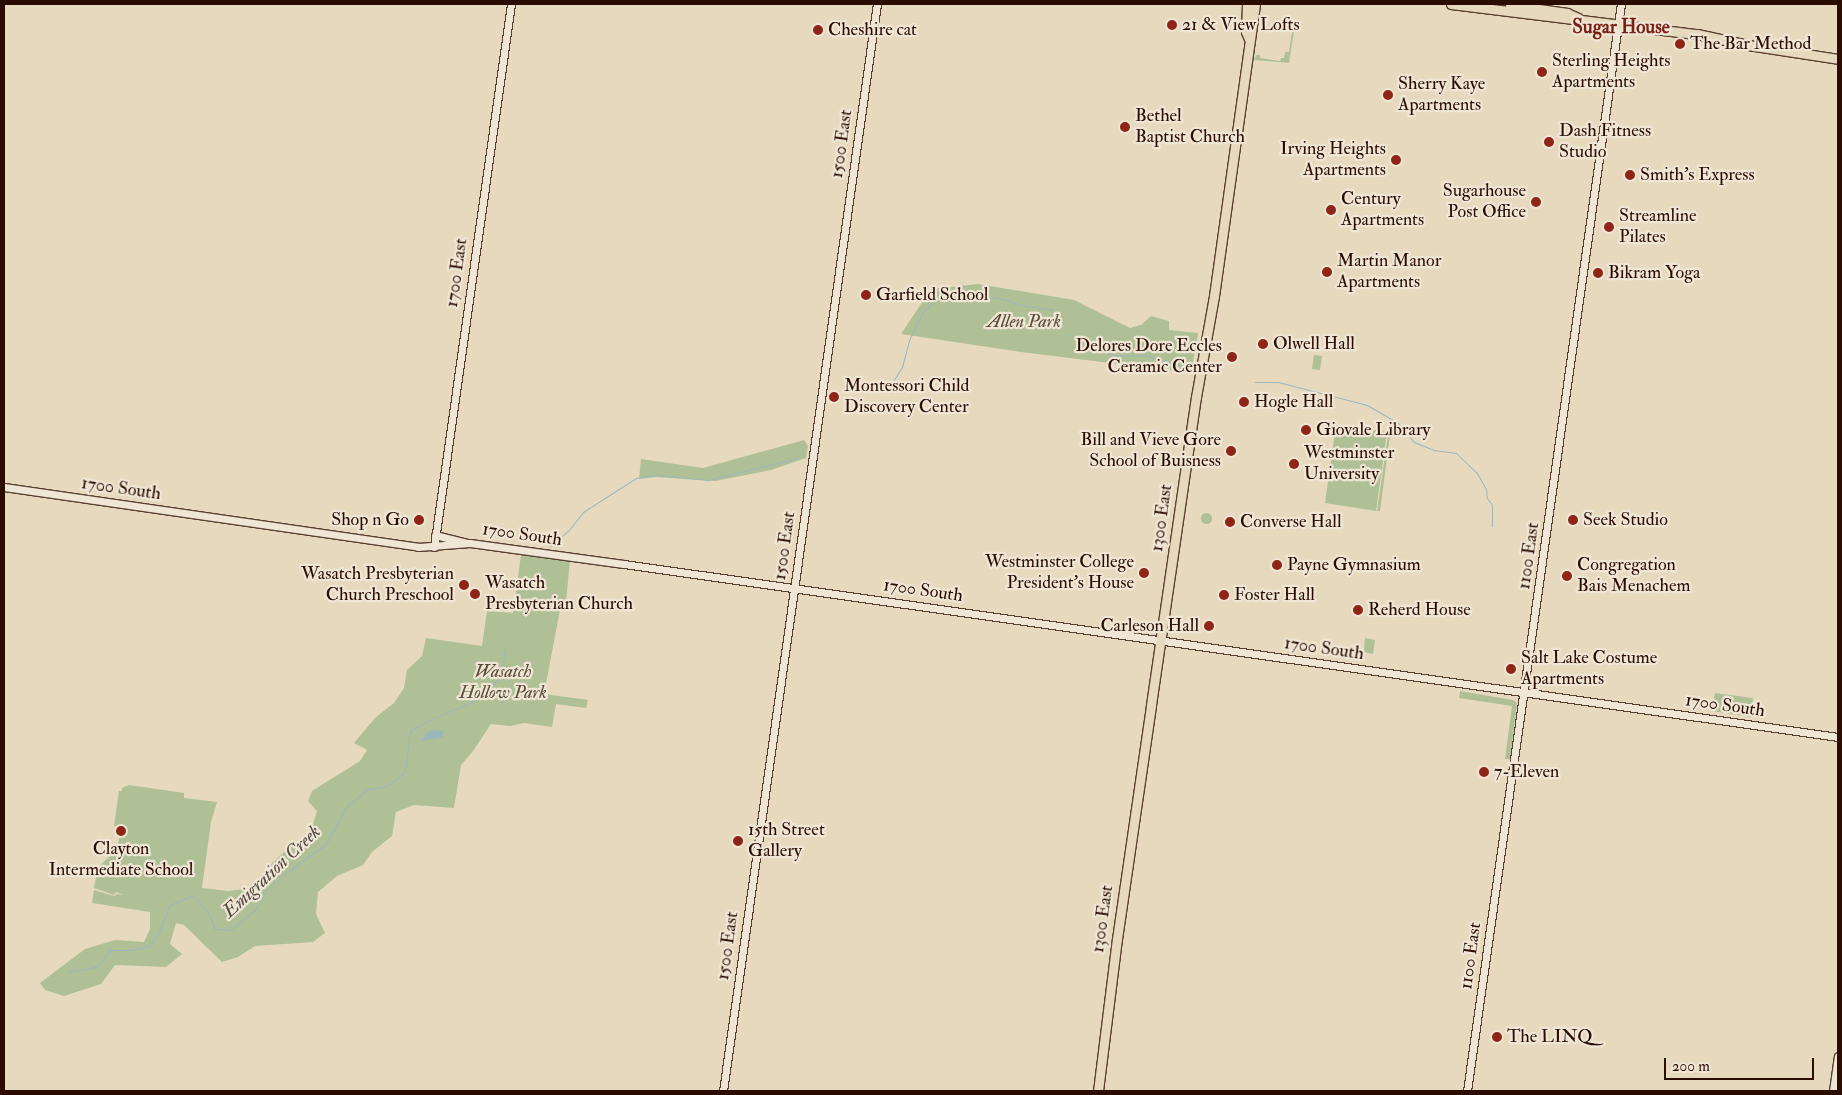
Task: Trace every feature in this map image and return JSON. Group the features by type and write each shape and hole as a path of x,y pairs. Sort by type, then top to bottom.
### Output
{"main road":[{"name":"1300 East","path":"1247,4 1246,32 1249,39"},
{"name":"1300 East","path":"1098,1091 1117,938 1196,397 1214,296 1255,4"},
{"path":"1451,4 1489,6 1493,4"},
{"path":"1472,4 1566,20 1580,19 1697,34 1838,59"},
{"path":"1498,4 1567,13 1580,19"},
{"path":"1697,34 1702,31 1725,35 1749,43 1838,54"},
{"path":"1709,37 1725,35"},
{"path":"1797,53 1800,50 1826,52"}],"street":[{"name":"1700 East","path":"434,547 511,4"},
{"name":"1500 East","path":"722,1091 877,4"},
{"name":"1100 East","path":"1467,1091 1620,24 1621,4"},
{"name":"1700 South","path":"4,487 418,547 470,544 795,588 1838,737"},
{"path":"435,535 470,544"},
{"path":"1833,1091 1838,1056"}],"green space":[{"path":"1290,23 1295,24 1289,63 1254,60 1256,55 1260,55 1260,58 1280,61 1281,58 1284,58 1285,52 1289,52 1292,32 1288,31 1288,29 1291,30 1293,26"},
{"name":"Allen Park","path":"978,284 1074,300 1130,328 1141,325 1151,316 1169,321 1169,330 1198,333 1191,373 1021,352 901,334 931,289"},
{"path":"1314,355 1322,356 1320,370 1312,369"},
{"path":"1336,425 1387,432 1376,511 1325,503"},
{"path":"1388,435 1390,435 1380,511 1377,511"},
{"path":"804,440 808,446 806,458 771,470 715,481 655,477 639,479 641,459 703,468"},
{"path":"1206,512 1212,518 1206,524 1200,518"},
{"name":"Wasatch Hollow Park","path":"521,555 570,561 565,611 560,610 544,694 588,700 586,708 556,704 552,727 524,723 510,726 491,724 461,765 454,808 414,805 396,812 392,836 372,852 363,865 337,876 318,892 316,914 325,933 313,942 255,946 238,957 222,962 184,925 176,923 170,944 182,954 166,967 115,965 101,984 64,996 45,990 40,983 85,949 115,940 144,942 150,929 150,912 92,903 94,890 114,896 117,894 123,895 116,892 114,895 94,888 98,867 111,853 116,854 117,851 121,828 114,826 119,791 122,791 122,788 129,785 184,793 184,798 217,802 211,822 202,888 228,891 253,888 268,867 294,843 310,834 317,811 308,801 312,791 360,761 367,750 354,743 376,717 394,703 404,688 407,670 422,656 426,638 482,646 487,611 513,613"},
{"path":"1365,638 1375,640 1373,654 1364,652"},
{"path":"1460,691 1513,700 1517,703 1510,759 1505,759 1512,706 1459,698"},
{"path":"1715,693 1753,698 1751,717 1712,711"}],"water":[{"path":"433,730 443,731 443,737 421,741 427,733"}],"waterway":[{"name":"Emigration Creek","path":"892,383 902,367 909,340 922,313 940,296 968,294 1003,299 1025,306 1053,310"},
{"name":"Emigration Creek","path":"1070,335 1113,356 1145,355 1180,366"},
{"name":"Emigration Creek","path":"1255,382 1278,382 1367,405 1398,423 1414,442 1434,450 1456,453 1477,473 1486,489 1487,498 1492,505 1492,526"},
{"name":"Emigration Creek","path":"550,546 569,530 583,512 636,478 658,475 708,480 797,458"},
{"name":"Emigration Creek","path":"67,972 96,967 111,950 131,950 149,946 158,934 170,905 193,895 208,912 215,929 230,930 255,910 267,890 283,875 326,844 347,806 369,789 387,786 405,772 410,731 427,721 478,699 494,684 502,669 505,648"}],"place":[{"name":"21 & View Lofts","path":"1172,25"},
{"name":"Cheshire cat","path":"818,30"},
{"name":"The Bar Method","path":"1680,44"},
{"name":"Sterling Heights Apartments","path":"1542,72"},
{"name":"Sherry Kaye Apartments","path":"1388,95"},
{"name":"Bethel Baptist Church","path":"1125,127"},
{"name":"Dash Fitness Studio","path":"1549,142"},
{"name":"Irving Heights Apartments","path":"1396,160"},
{"name":"Smith's Express","path":"1630,175"},
{"name":"Sugarhouse Post Office","path":"1536,202"},
{"name":"Century Apartments","path":"1331,210"},
{"name":"Streamline Pilates","path":"1609,227"},
{"name":"Martin Manor Apartments","path":"1327,272"},
{"name":"Bikram Yoga","path":"1598,273"},
{"name":"Garfield School","path":"866,295"},
{"name":"Olwell Hall","path":"1263,344"},
{"name":"Delores Dore Eccles Ceramic Center","path":"1232,357"},
{"name":"Montessori Child Discovery Center","path":"834,397"},
{"name":"Hogle Hall","path":"1244,402"},
{"name":"Giovale Library","path":"1306,430"},
{"name":"Bill and Vieve Gore School of Buisness","path":"1231,451"},
{"name":"Westminster University","path":"1294,464"},
{"name":"Shop n Go","path":"419,520"},
{"name":"Seek Studio","path":"1573,520"},
{"name":"Converse Hall","path":"1230,522"},
{"name":"Payne Gymnasium","path":"1277,565"},
{"name":"Westminster College President's House","path":"1144,573"},
{"name":"Congregation Bais Menachem","path":"1567,576"},
{"name":"Wasatch Presbyterian Church Preschool","path":"464,585"},
{"name":"Wasatch Presbyterian Church","path":"475,594"},
{"name":"Foster Hall","path":"1224,595"},
{"name":"Reherd House","path":"1358,610"},
{"name":"Carleson Hall","path":"1209,626"},
{"name":"Salt Lake Costume Apartments","path":"1511,669"},
{"name":"7-Eleven","path":"1484,772"},
{"name":"Clayton Intermediate School","path":"121,831"},
{"name":"15th Street Gallery","path":"738,841"},
{"name":"The LINQ","path":"1497,1037"}],"district":[{"name":"Sugar House","path":"1621,28"}]}
